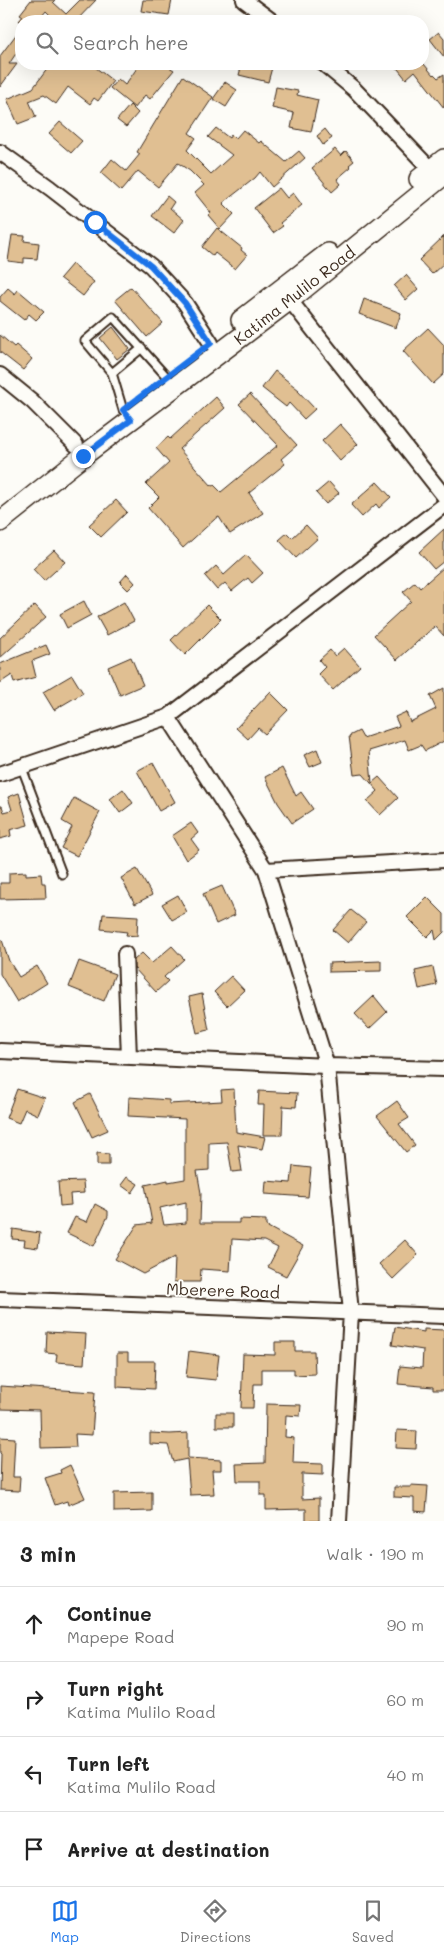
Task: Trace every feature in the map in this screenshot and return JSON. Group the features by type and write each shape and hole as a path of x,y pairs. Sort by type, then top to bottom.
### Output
{"main road":[{"name":"Katima Mulilo Road","path":"0,522 127,415 286,295 440,170"},
{"name":"Katima Mulilo Road","path":"171,381 211,343 286,295"},
{"name":"Katima Mulilo Road","path":"0,506 76,445 127,415"}],"street":[{"path":"244,0 264,15"},
{"path":"331,70 440,170"},
{"path":"0,152 151,266 185,303 211,343"},
{"path":"286,295 444,496"},
{"path":"0,375 32,401 76,445"},
{"path":"0,774 168,717 444,505"},
{"path":"168,717 266,870 327,1066 351,1312 339,1521"},
{"path":"266,870 444,860"},
{"path":"124,954 130,1057"},
{"path":"0,1050 327,1066 444,1069"},
{"name":"Mberere Road","path":"0,1299 444,1316"}],"lane":[{"path":"127,415 112,373 85,341 113,317 171,381"},
{"path":"112,373 142,348"},
{"path":"22,768 62,874"}],"building":[{"path":"31,0 55,0 53,2 66,14 80,0 96,0 82,15 50,15 46,11 43,15 20,14"},
{"path":"143,0 172,0 169,15 141,11"},
{"path":"439,32 444,38 444,57 430,39"},
{"path":"15,36 15,55 9,64 15,64 15,67 0,87 0,56"},
{"path":"46,70 99,70 113,81 98,101 94,98 90,104 68,87 56,104 44,95 29,101 36,117 18,124 7,99 33,88"},
{"path":"136,70 174,70 150,99 145,95 135,108 110,88 118,79 125,85"},
{"path":"240,70 271,70 268,82 239,75"},
{"path":"399,70 429,70 438,78 444,74 444,108 415,71 406,79"},
{"path":"183,76 213,97 189,133 196,138 187,150 211,174 232,155 208,137 216,128 229,138 231,135 236,138 243,130 259,143 261,141 286,162 299,151 305,158 272,187 260,172 223,203 234,214 220,229 208,215 211,213 195,193 204,185 190,171 178,163 158,187 138,171 121,191 101,173 112,159 126,171 140,154 137,152"},
{"path":"225,82 237,90 226,107 213,99"},
{"path":"276,87 298,91 297,95 318,100 311,132 291,128 294,113 272,108"},
{"path":"130,105 138,113 126,127 117,120"},
{"path":"60,122 82,141 71,153 49,134"},
{"path":"325,129 332,138 323,145 317,136"},
{"path":"335,149 341,156 346,151 354,161 349,165 351,167 337,179 341,184 332,192 312,168"},
{"path":"279,188 287,198 293,193 302,205 280,223 283,226 273,233 254,208"},
{"path":"167,196 174,202 170,208 184,220 174,233 152,216"},
{"path":"217,228 242,248 241,250 247,255 235,269 215,253 213,256 202,247"},
{"path":"12,235 25,236 24,241 39,243 37,259 24,258 24,263 8,261"},
{"path":"444,236 444,263 432,274 419,260"},
{"path":"72,264 94,282 83,296 60,278"},
{"path":"406,275 418,289 406,300 394,286"},
{"path":"131,287 163,323 147,337 115,300"},
{"path":"8,288 15,294 18,290 44,312 36,320 29,314 24,320 0,301 0,297"},
{"path":"364,299 401,313 396,328 359,314"},
{"path":"113,327 130,349 117,359 100,338"},
{"path":"428,328 444,345 444,374 433,384 403,351"},
{"path":"0,335 14,347 16,345 32,359 23,370 0,352"},
{"path":"275,371 299,390 315,409 304,419 289,403 286,407 262,388"},
{"path":"250,394 297,445 281,459 285,464 249,493 263,513 230,534 219,517 183,548 148,508 159,497 146,484 169,463 156,448 168,437 170,439 216,397 225,408 179,449 212,486 214,485 221,492 278,445 239,404"},
{"path":"340,424 358,444 340,461 322,441"},
{"path":"329,482 339,493 326,504 316,493"},
{"path":"377,482 391,497 379,508 376,504 362,517 351,505"},
{"path":"116,500 127,512 101,537 89,525"},
{"path":"306,525 318,538 296,558 279,540 287,533 292,538"},
{"path":"444,529 444,561 434,569 419,552"},
{"path":"54,550 65,562 44,581 33,569"},
{"path":"246,555 263,573 252,583 248,578 232,591 225,583 217,590 205,576 216,566 224,575"},
{"path":"444,567 444,636 435,626 397,660 374,635 411,601 403,592 415,582 420,588"},
{"path":"127,574 135,583 128,590 120,582"},
{"path":"84,601 91,615 67,628 60,614"},
{"path":"124,602 134,621 107,635 97,617"},
{"path":"35,605 46,617 0,658 0,638"},
{"path":"207,605 221,619 185,655 171,640"},
{"path":"46,645 50,654 32,661 36,677 14,683 12,675 0,683 0,664"},
{"path":"344,648 360,666 333,690 318,674 325,667 319,660 330,650 335,656"},
{"path":"131,657 143,685 120,695 108,667"},
{"path":"72,675 83,693 54,710 43,692"},
{"path":"444,688 444,741 425,751 421,745 409,750 405,740 369,751 372,783 379,777 398,798 380,815 367,801 378,791 363,774 354,775 349,736 359,731 363,738 399,726 395,717 406,712 410,722 436,709 430,696"},
{"path":"270,692 288,710 265,734 258,728 248,739 236,728"},
{"path":"317,749 322,762 310,767 304,755"},
{"path":"153,762 175,802 159,811 137,771"},
{"path":"282,768 296,796 301,792 313,809 292,823 278,803 265,777"},
{"path":"123,789 133,803 120,813 110,799"},
{"path":"19,793 28,825 10,830 11,836 0,839 0,806 2,806 4,812 12,810 8,797"},
{"path":"74,798 100,812 77,856 61,848 72,827 62,821"},
{"path":"191,823 198,833 191,839 199,850 186,860 172,836"},
{"path":"137,869 152,895 135,904 121,878"},
{"path":"26,872 26,875 41,874 42,883 45,883 46,898 0,899 0,883 9,883 9,873"},
{"path":"222,886 235,915 216,924 203,894"},
{"path":"178,895 187,912 172,920 162,904"},
{"path":"427,897 444,914 444,932 436,940 434,930 427,937 407,917"},
{"path":"351,910 366,922 348,943 333,930"},
{"path":"103,914 138,916 137,936 126,935 127,932 101,929"},
{"path":"0,940 2,940 9,961 19,977 37,966 47,983 17,1002 0,974"},
{"path":"172,946 184,959 164,977 168,981 156,992 134,968 134,960 142,953 152,963"},
{"path":"79,961 115,974 104,1001 69,987"},
{"path":"381,961 381,971 329,972 329,963"},
{"path":"433,967 437,985 419,989 415,971"},
{"path":"231,976 244,990 227,1006 214,992"},
{"path":"202,994 209,1030 197,1033 189,997"},
{"path":"374,996 387,1012 369,1029 355,1014"},
{"path":"17,1089 45,1098 38,1115 25,1109 19,1123 6,1118"},
{"path":"234,1089 236,1132 265,1137 262,1149 238,1145 242,1171 232,1172 227,1142 209,1143 209,1170 197,1171 201,1193 200,1223 239,1223 239,1219 266,1220 266,1226 303,1246 286,1276 268,1267 278,1248 264,1241 232,1239 230,1271 201,1269 200,1282 174,1282 175,1257 143,1274 115,1259 137,1225 152,1223 145,1185 168,1180 168,1182 185,1179 185,1119 128,1116 129,1097 169,1100 169,1104 222,1101 221,1090","holes":["186,1202 186,1223 164,1225 160,1208"]},
{"path":"259,1091 297,1093 296,1107 283,1106 282,1135 263,1135 264,1105 258,1105"},
{"path":"90,1094 108,1130 92,1137 75,1102"},
{"path":"397,1101 409,1118 399,1124 415,1145 406,1152 377,1116"},
{"path":"97,1153 109,1154 109,1165 97,1165"},
{"path":"293,1166 311,1168 308,1197 265,1194 266,1181 291,1183"},
{"path":"127,1177 138,1184 132,1193 121,1185"},
{"path":"83,1181 84,1193 70,1194 71,1205 60,1206 58,1182"},
{"path":"95,1204 108,1211 108,1216 94,1246 67,1233 75,1217 87,1222"},
{"path":"13,1229 40,1233 38,1248 24,1246 25,1240 12,1239"},
{"path":"405,1240 418,1255 393,1279 379,1264"},
{"path":"395,1327 424,1332 424,1329 444,1330 444,1390 433,1390 433,1387 398,1384 400,1366 422,1368 423,1350 392,1345"},
{"path":"47,1332 86,1334 84,1364 56,1362 57,1354 46,1353"},
{"path":"275,1342 295,1342 295,1351 314,1351 315,1374 294,1375 294,1369 262,1369 262,1384 254,1384 253,1408 241,1408 243,1354 275,1355"},
{"path":"189,1351 219,1355 216,1380 186,1377"},
{"path":"117,1353 128,1353 128,1361 155,1361 154,1389 117,1387"},
{"path":"0,1386 95,1392 92,1435 75,1434 76,1447 41,1448 40,1410 0,1409"},
{"path":"266,1404 301,1405 300,1416 286,1415 285,1437 294,1438 293,1463 323,1464 323,1475 302,1474 302,1499 319,1498 319,1521 306,1521 306,1509 266,1510 266,1495 260,1495 260,1481 237,1481 236,1464 265,1463"},
{"path":"216,1413 233,1413 233,1427 216,1427"},
{"path":"397,1430 417,1431 416,1449 396,1448"},
{"path":"150,1433 188,1433 188,1458 221,1460 221,1470 212,1470 214,1494 190,1495 187,1459 173,1462 168,1445 150,1444"},
{"path":"0,1437 15,1438 13,1477 20,1477 19,1491 0,1490"},
{"path":"70,1465 85,1498 68,1505 67,1501 55,1505 45,1478 61,1473 60,1470"},
{"path":"411,1485 428,1486 426,1512 414,1511 414,1498 394,1497 394,1487 411,1487"},
{"path":"152,1492 152,1511 114,1512 114,1493"}],"route":[{"path":"83,456 131,420 123,410 211,343 185,303 151,266 95,222"}]}
